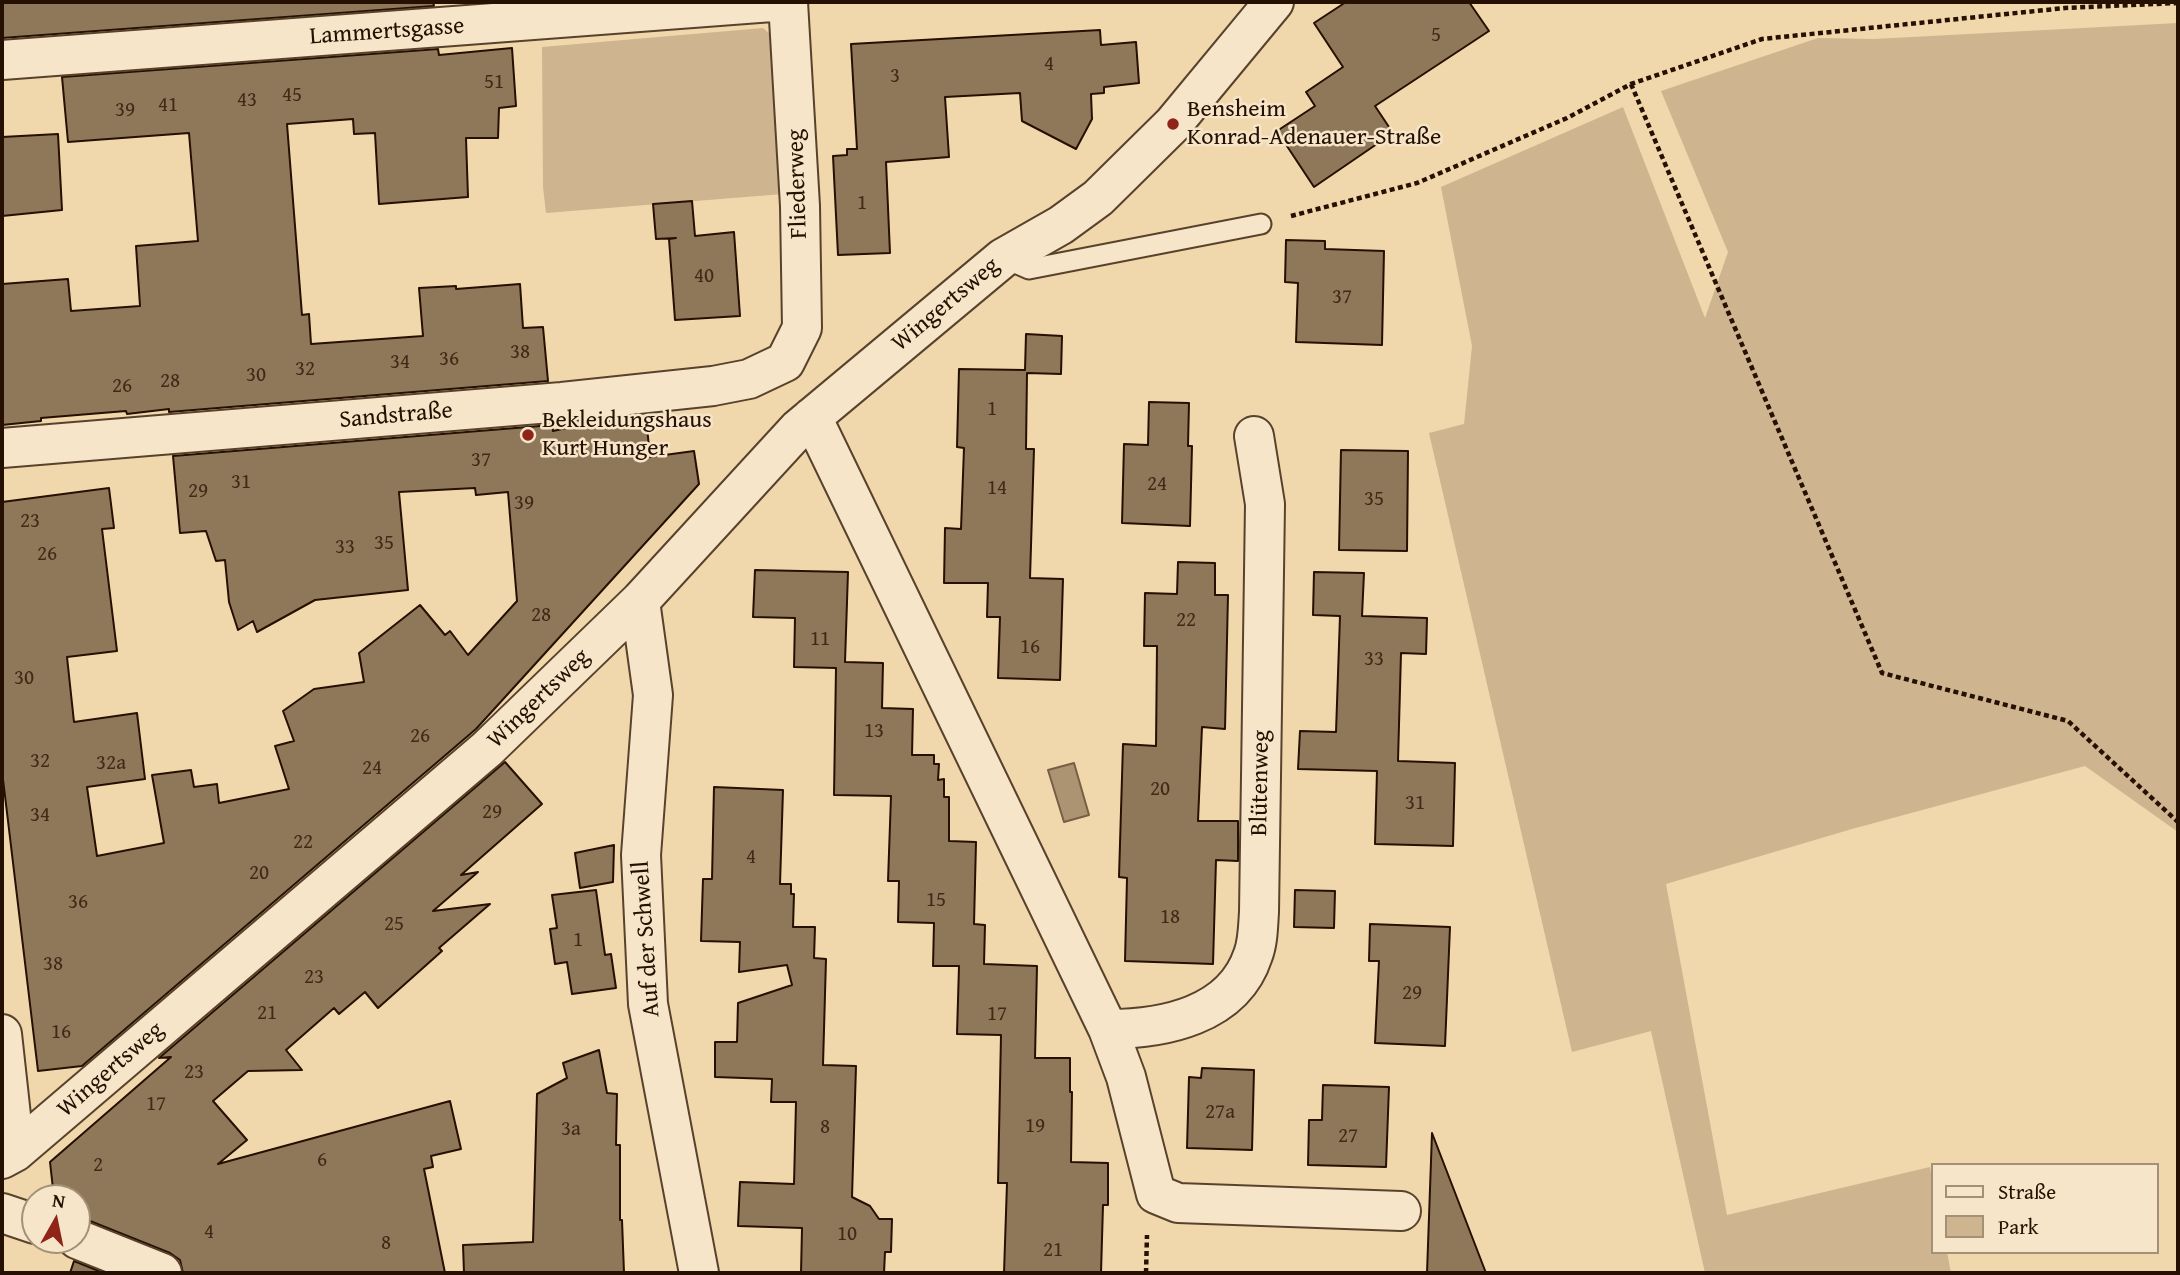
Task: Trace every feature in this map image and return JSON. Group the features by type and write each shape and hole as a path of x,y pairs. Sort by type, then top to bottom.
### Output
{"street":[{"name":"Lammertsgasse","path":"2,60 603,9 772,2"},
{"name":"Fliederweg","path":"785,362 802,328 800,206 788,2"},
{"name":"Wingertsweg","path":"8,1156 487,749 640,601 797,429 1003,258 1061,225 1098,198 1173,124 1274,2"},
{"name":"Sandstraße","path":"2,448 562,402 713,386 749,379 785,362"},
{"path":"811,417 1108,1029 1126,1077 1156,1194 1178,1203 1401,1211"},
{"name":"Blütenweg","path":"1108,1029 1141,1029 1169,1023 1210,1008 1232,990 1245,974 1257,943 1265,504 1254,436"},
{"name":"Auf der Schwell","path":"640,601 653,695 641,855 648,1004 699,1273"},
{"path":"2,1034 8,1156"},
{"path":"2,1213 21,1219"},
{"path":"91,1245 162,1273"}],"lane":[{"path":"1003,258 1029,269 1261,224"}],"path":[{"path":"1261,224 1417,183 1567,118 1631,84 1762,39 2065,8 2178,3"},
{"path":"1631,84 1882,673 2068,721 2178,822"}],"green space":[{"path":"2178,23 2178,832 2085,766 1852,829 1666,884 1727,1215 1930,1167 1932,1254 1947,1254 1951,1273 1705,1273 1651,1031 1572,1052 1429,433 1464,424 1472,346 1441,187 1623,107 1705,318 1728,252 1661,91 1818,38 1874,39"},
{"path":"763,28 777,40 783,194 546,213 543,187 542,47"}],"shaded area":[{"path":"1074,763 1089,815 1064,822 1048,770"}],"building":[{"path":"2,2 433,2 434,6 2,38"},
{"path":"1346,2 1469,2 1489,31 1375,106 1393,133 1314,187 1277,131 1315,106 1306,92 1343,67 1314,23"},
{"path":"1100,30 1101,45 1136,42 1139,83 1104,87 1104,93 1091,94 1092,119 1076,149 1022,121 1020,93 945,97 949,157 886,162 890,253 838,255 833,156 847,155 847,149 857,149 851,44"},
{"path":"512,48 516,106 499,108 498,138 466,138 468,197 379,204 375,133 354,134 353,119 287,124 302,315 309,314 311,344 423,336 419,288 456,286 456,289 520,284 523,328 543,327 548,381 169,412 169,409 127,414 126,411 41,418 41,421 2,425 2,284 68,279 71,311 140,306 136,246 198,241 189,133 68,142 62,77 438,49 439,55"},
{"path":"58,134 62,210 2,216 2,137"},
{"path":"692,201 695,236 734,232 740,316 675,320 669,239 676,238 656,239 653,204"},
{"path":"1286,240 1325,241 1325,249 1384,251 1382,345 1296,342 1298,283 1285,282"},
{"path":"1026,334 1062,336 1061,374 1027,373 1026,449 1034,449 1030,578 1063,579 1060,680 998,678 1000,617 987,617 988,583 944,583 945,528 961,529 964,448 957,447 959,369 1025,370"},
{"path":"1149,402 1189,403 1188,446 1192,446 1190,526 1122,523 1124,444 1148,445"},
{"path":"646,417 650,457 694,451 699,484 476,729 82,1066 38,1071 2,771 2,502 109,488 114,528 102,529 117,651 67,657 74,722 137,713 145,779 87,787 97,856 164,843 152,775 191,770 194,787 217,784 219,803 289,789 275,746 294,741 283,711 314,689 364,682 359,653 420,605 445,635 450,631 468,655 517,601 508,492 476,495 475,488 399,492 408,590 315,600 257,632 253,621 238,630 229,602 225,560 216,561 206,531 180,533 173,456 552,425 553,431 589,423"},
{"path":"1341,450 1408,451 1407,551 1339,550"},
{"path":"1178,562 1215,563 1215,595 1228,595 1225,729 1202,727 1198,821 1238,821 1238,861 1216,860 1213,964 1125,961 1127,878 1119,877 1123,744 1156,746 1157,646 1144,646 1145,593 1177,594"},
{"path":"755,570 848,572 845,662 883,663 882,708 913,709 912,755 934,755 934,764 939,764 938,780 944,779 944,797 949,797 949,841 976,842 974,924 985,925 984,964 1037,966 1035,1058 1070,1058 1071,1162 1108,1163 1108,1205 1103,1205 1101,1273 1004,1273 1007,1183 998,1183 1001,1035 957,1034 959,966 933,966 934,923 898,922 899,881 888,881 891,796 834,795 836,668 794,667 795,618 753,617"},
{"path":"1314,572 1364,573 1362,616 1427,618 1426,654 1401,653 1398,761 1455,763 1453,846 1375,844 1377,771 1298,769 1300,731 1336,732 1340,616 1313,615"},
{"path":"505,762 542,804 461,875 478,872 433,911 490,904 439,948 442,951 378,1008 365,992 339,1014 334,1008 286,1050 302,1070 248,1071 213,1101 247,1140 218,1164 450,1101 461,1149 431,1156 433,1167 424,1169 445,1273 183,1273 180,1260 170,1253 91,1221 91,1184 52,1184 50,1162 171,1057 159,1058"},
{"path":"714,787 783,790 780,884 791,884 791,894 794,894 793,927 815,927 814,958 826,959 823,1065 856,1066 852,1197 870,1206 879,1219 892,1219 891,1252 885,1252 884,1273 801,1273 802,1228 738,1226 740,1182 794,1184 796,1102 771,1102 772,1079 715,1077 715,1042 737,1042 738,1003 792,985 787,965 739,972 740,942 701,941 703,879 712,879"},
{"path":"614,845 613,882 580,888 575,853"},
{"path":"596,890 605,955 611,954 616,988 572,994 567,962 555,964 550,929 557,928 552,895"},
{"path":"1295,890 1335,891 1334,928 1294,927"},
{"path":"1370,924 1450,927 1445,1046 1375,1043 1379,961 1369,961"},
{"path":"599,1050 607,1093 617,1094 616,1145 620,1145 620,1220 624,1273 464,1273 463,1245 533,1242 537,1094 567,1078 563,1063"},
{"path":"1202,1068 1254,1070 1252,1150 1187,1148 1189,1077 1201,1078"},
{"path":"1323,1085 1389,1087 1386,1167 1308,1165 1309,1120 1322,1120"},
{"path":"1432,1133 1486,1273 1427,1273"},
{"path":"74,1261 104,1273 70,1273"}],"place":[{"name":"Bensheim Konrad-Adenauer-Straße","path":"1173,124"},
{"name":"Bekleidungshaus Kurt Hunger","path":"528,435"}]}
